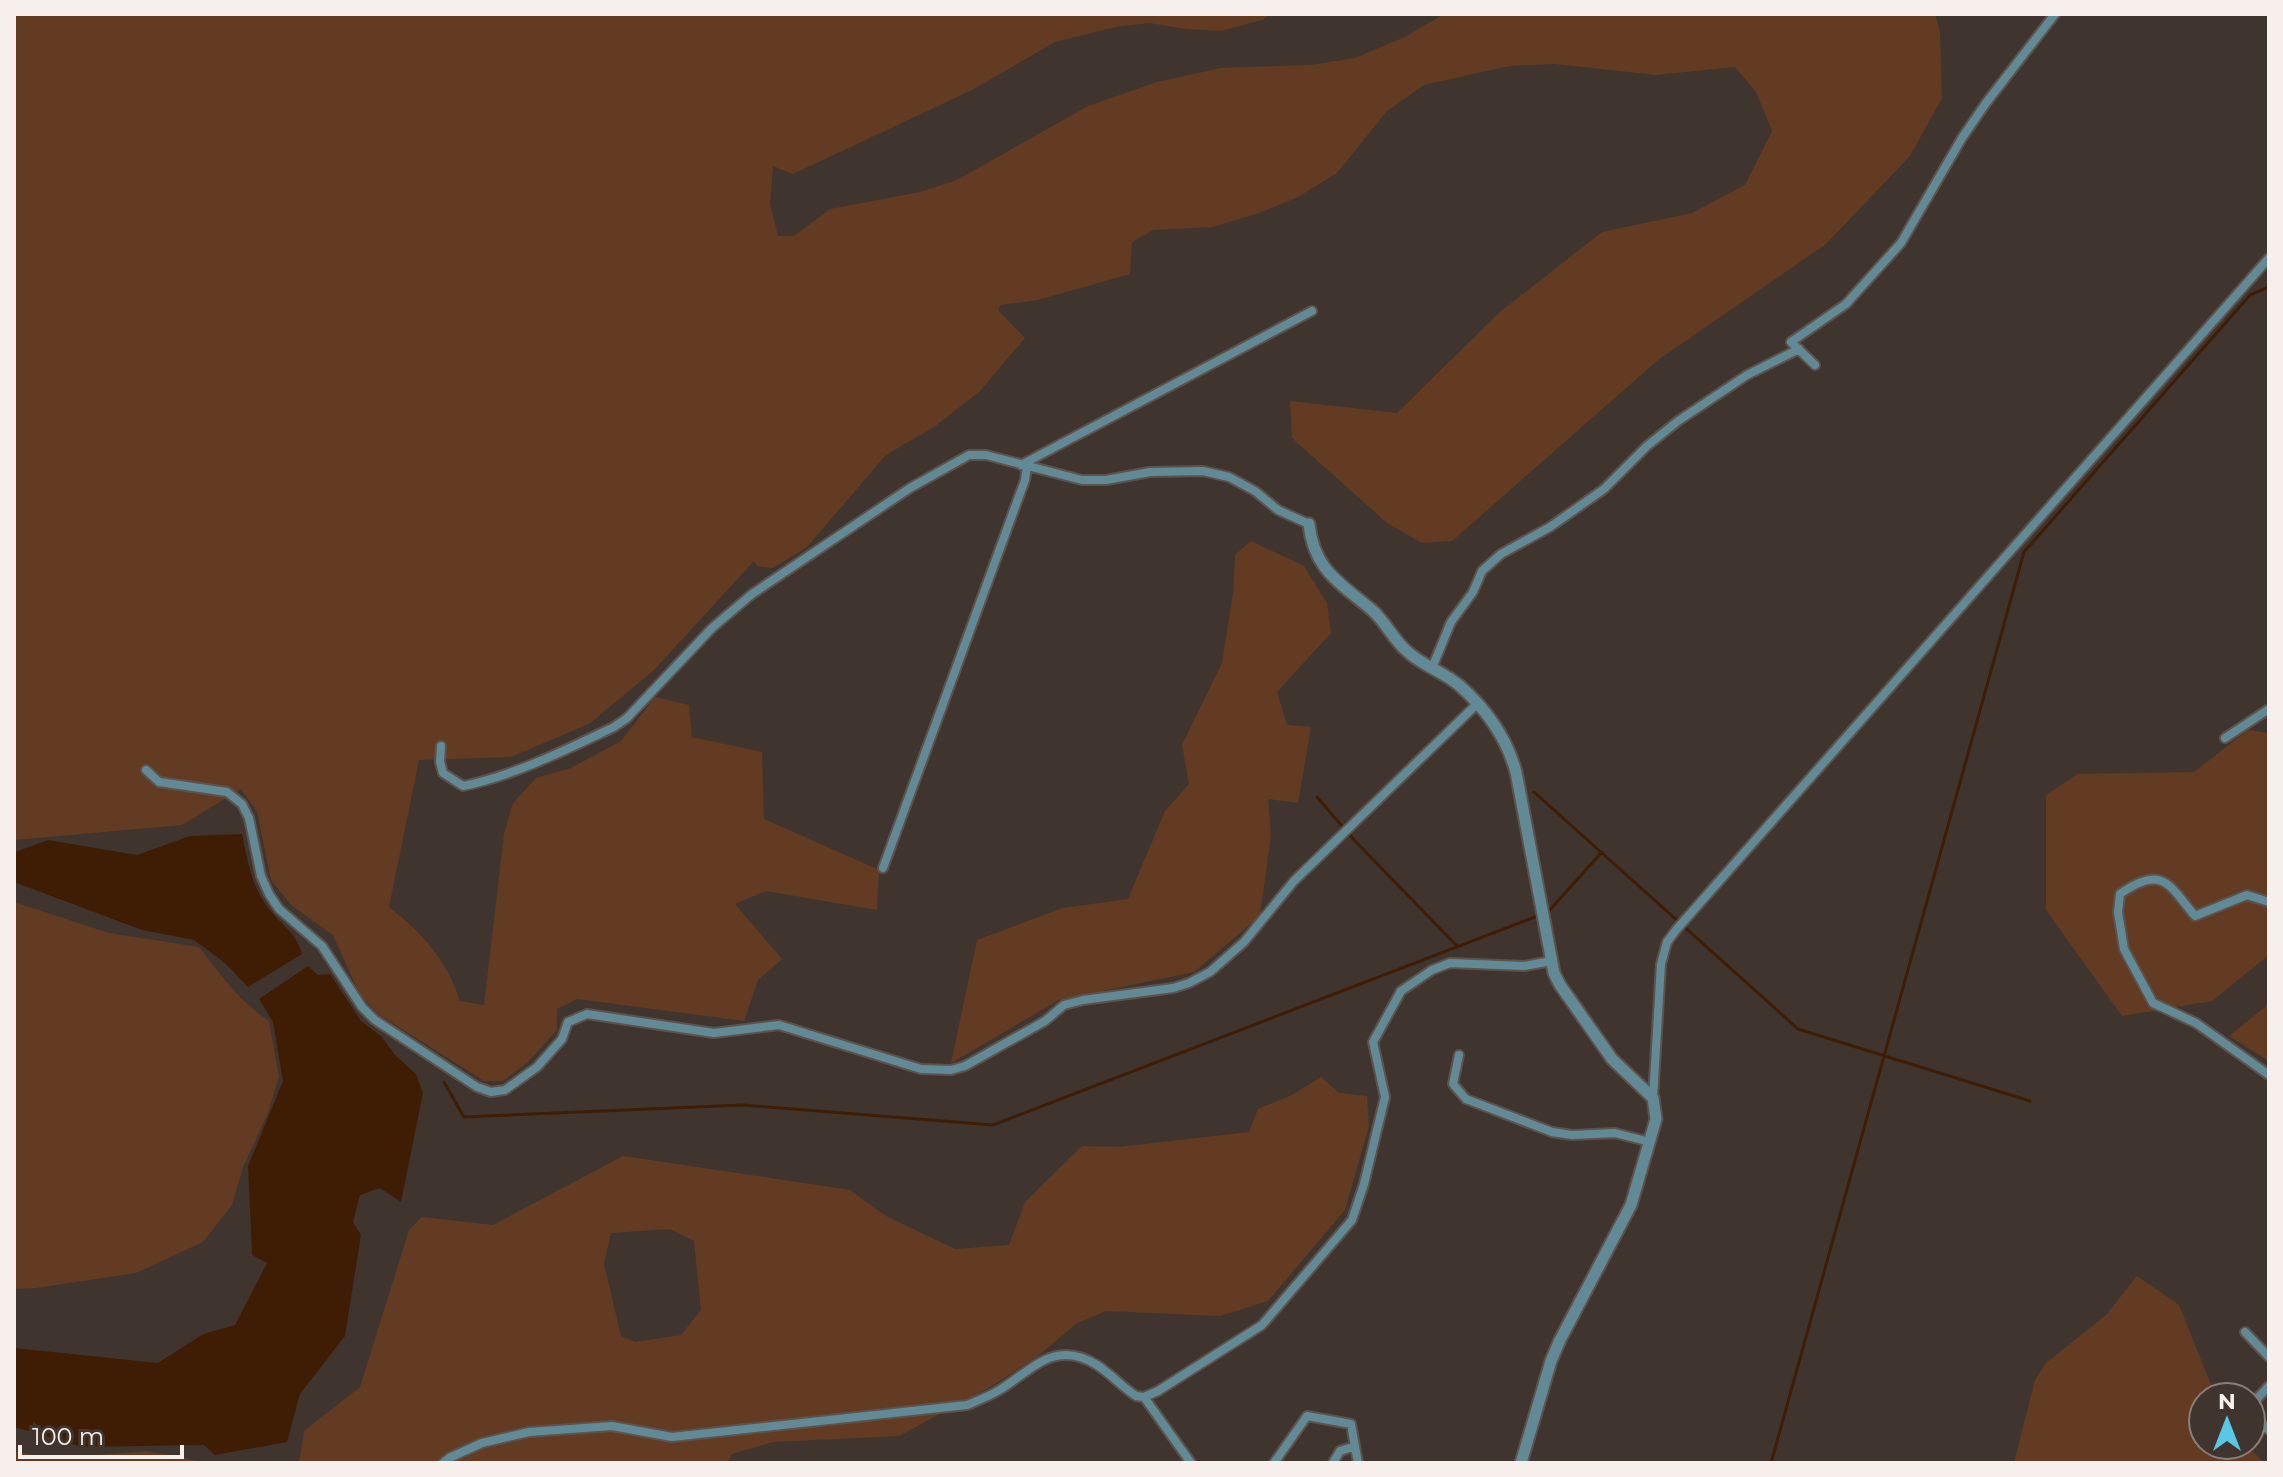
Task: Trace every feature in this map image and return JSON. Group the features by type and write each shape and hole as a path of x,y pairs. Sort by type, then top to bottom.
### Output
{"street":[{"path":"1815,365 1791,342 1846,304 1901,243 1962,138 2055,14"},
{"path":"1521,1463 1551,1361 1631,1205 1650,1142 1656,1119 1653,1098 1661,964 1667,942 2269,258"},
{"path":"1024,466 1312,311"},
{"path":"1432,668 1451,622 1473,592 1482,571 1501,554 1550,527 1604,489 1647,446 1678,421 1747,375 1799,349"},
{"path":"441,746 443,773 463,786 521,769 614,727 627,718 712,628 752,594 910,488 969,455 986,455 1082,480 1106,480 1150,472 1203,471 1229,477 1255,491 1278,510 1309,524 1311,545 1329,574 1375,613 1409,654 1459,685 1490,717 1511,754 1551,961 1560,985 1612,1059 1653,1098"},
{"path":"883,868 1025,480 1024,466"},
{"path":"146,770 159,782 227,792 242,804 249,818 261,876 279,909 322,946 362,1007 375,1020 477,1087 491,1092 505,1090 537,1067 562,1039 568,1022 587,1014 714,1033 779,1025 921,1069 951,1070 965,1066 1045,1021 1064,1005 1173,988 1210,972 1244,942 1294,881 1477,704"},
{"path":"2225,738 2269,709"},
{"path":"2269,902 2247,895 2195,916 2172,886 2162,880 2145,881 2120,894 2118,912 2124,949 2153,1003 2196,1023 2269,1075"},
{"path":"443,1463 482,1443 529,1432 612,1426 672,1437 967,1405 1003,1388 1042,1360 1058,1356 1075,1356 1096,1364 1136,1396 1144,1397 1158,1391 1262,1325 1352,1220 1385,1097 1373,1042 1401,991 1432,970 1450,963 1524,966 1551,961"},
{"path":"1459,1055 1453,1084 1466,1099 1552,1132 1572,1135 1615,1133 1650,1142"},
{"path":"2245,1332 2269,1357"},
{"path":"1144,1397 1191,1463"},
{"path":"1274,1463 1307,1416 1351,1424 1358,1463"},
{"path":"1333,1463 1340,1451 1355,1446"}],"shaded area":[{"path":"14,14 1271,14 1262,20 1221,31 1149,23 1115,27 1055,42 972,90 793,174 773,166 770,204 778,236 794,236 830,209 920,192 957,180 1088,106 1157,82 1221,68 1311,65 1355,58 1405,37 1444,14 1935,14 1940,32 1942,98 1910,156 1826,244 1658,360 1452,541 1422,543 1387,523 1292,438 1290,401 1397,413 1500,312 1602,232 1692,213 1745,185 1772,131 1756,92 1735,67 1656,75 1555,64 1509,66 1424,85 1387,111 1337,173 1298,197 1213,227 1153,230 1132,242 1130,274 1038,300 1001,305 998,310 1025,338 979,392 934,427 886,455 807,547 773,568 757,566 754,561 654,670 589,724 511,757 419,760 389,907 432,948 455,986 460,1001 484,1005 504,834 513,803 536,778 571,768 621,741 655,697 689,705 692,737 762,752 764,819 879,870 877,910 766,891 735,904 782,959 758,980 744,1021 577,999 557,1009 557,1030 527,1063 503,1081 484,1081 378,1014 360,995 333,935 291,905 271,880 257,812 241,789 182,825 14,840"},
{"path":"1251,541 1304,566 1327,603 1331,633 1277,692 1287,725 1311,727 1298,803 1268,799 1271,835 1260,916 1194,972 1059,1000 951,1063 977,940 1063,908 1128,899 1165,811 1189,784 1182,745 1222,663 1233,594 1235,555"},
{"path":"2248,730 2269,733 2269,955 2212,1001 2122,1016 2046,910 2046,795 2078,774 2194,772"},
{"path":"242,834 250,871 261,897 296,940 302,954 248,987 225,963 194,940 142,930 14,882 15,852 48,840 137,855 190,836"},
{"path":"14,902 109,933 199,947 240,996 269,1021 279,1076 268,1113 243,1167 232,1205 203,1242 136,1273 14,1289"},
{"path":"308,966 318,975 330,974 361,1021 382,1037 395,1055 416,1074 423,1093 401,1202 380,1188 360,1195 353,1222 361,1235 345,1336 300,1394 287,1442 215,1455 204,1445 82,1447 14,1427 14,1348 158,1363 203,1334 235,1325 267,1263 252,1255 248,1166 283,1081 273,1022 259,999"},
{"path":"2269,1004 2269,1061 2229,1036"},
{"path":"1321,1077 1339,1093 1367,1096 1369,1126 1345,1210 1268,1301 1220,1316 1106,1311 1077,1323 1038,1356 992,1386 899,1436 773,1442 732,1454 727,1463 299,1463 304,1431 360,1387 409,1230 422,1217 493,1225 623,1156 850,1190 886,1216 955,1249 1009,1245 1025,1202 1082,1146 1118,1147 1249,1132 1258,1109 1292,1095","holes":["670,1229 694,1241 701,1310 681,1335 635,1342 621,1336 604,1264 611,1233"]},
{"path":"2137,1276 2179,1305 2210,1381 2187,1381 2187,1461 2265,1463 2014,1463 2035,1380 2046,1363 2106,1315"},
{"path":"14,1451 48,1459 147,1451 207,1463 14,1463"}],"waterway":[{"path":"1771,1463 2024,552 2250,295 2269,287"},
{"path":"1534,792 1798,1029 2030,1101"},
{"path":"1317,797 1355,841 1457,946"},
{"path":"1547,913 1602,852"},
{"path":"444,1082 464,1117 743,1105 993,1125 1540,915"}]}
